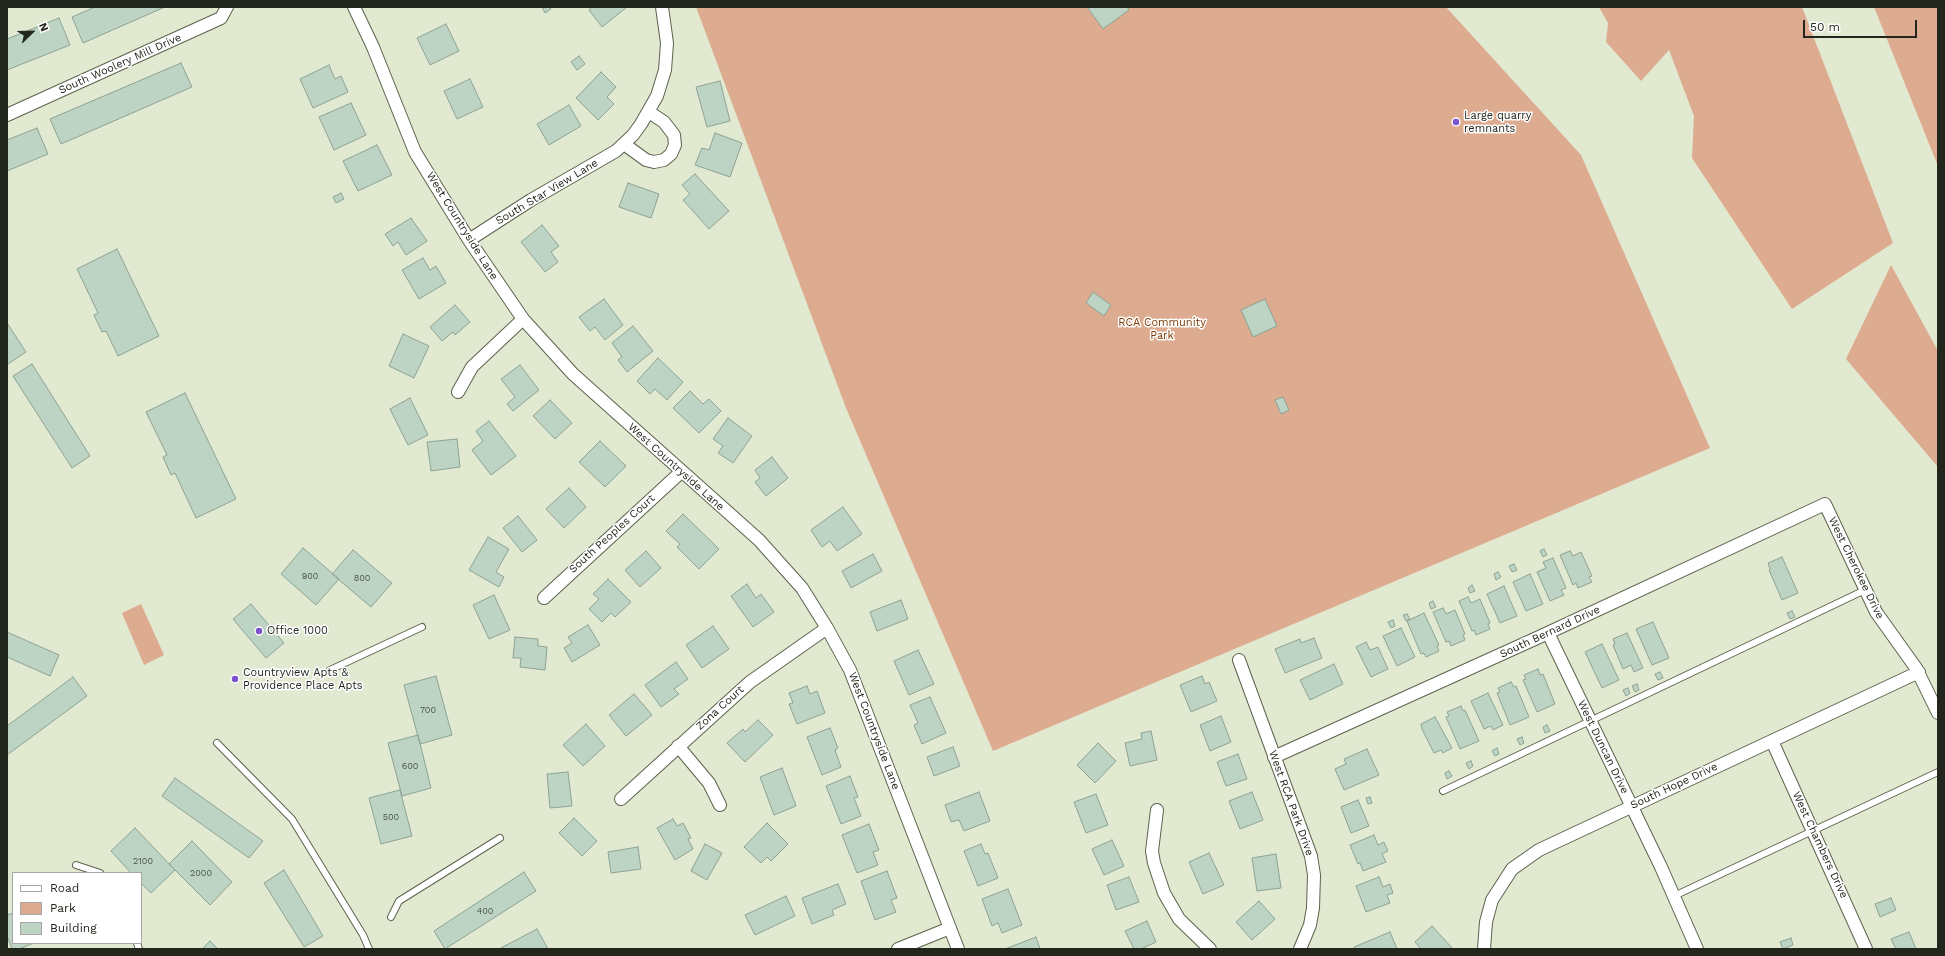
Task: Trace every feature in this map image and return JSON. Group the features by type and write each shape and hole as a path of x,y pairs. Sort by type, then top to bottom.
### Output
{"street":[{"name":"South Woolery Mill Drive","path":"7,115 221,18 227,7"},
{"name":"West Countryside Lane","path":"354,7 373,47 415,152 469,240 523,319 573,374 758,540 802,588 828,628 850,670 958,949"},
{"name":"South Star View Lane","path":"469,240 531,200 616,151 641,124 657,96 666,63 667,43 662,7"},
{"path":"624,144 646,160 654,162 664,160 671,154 675,145 674,135 664,122 649,112"},
{"path":"458,392 472,367 523,319"},
{"name":"South Peoples Court","path":"544,598 681,472"},
{"name":"West Cherokee Drive","path":"1825,504 1865,590 1884,626 1903,648 1919,672 1938,713"},
{"name":"South Bernard Drive","path":"1274,757 1548,633 1825,504"},
{"name":"Zona Court","path":"621,799 750,682 828,628"},
{"name":"West Duncan Drive","path":"1548,633 1674,896 1697,949"},
{"name":"West RCA Park Drive","path":"1239,660 1311,856 1314,875 1313,908 1310,925 1300,949"},
{"name":"South Hope Drive","path":"1484,949 1486,922 1492,900 1512,869 1539,850 1919,672"},
{"name":"West Chambers Drive","path":"1772,741 1866,949"},
{"path":"678,746 709,783 720,805"},
{"path":"1157,810 1152,851 1154,863 1164,893 1180,919 1210,949"},
{"path":"898,949 950,928"}],"lane":[{"path":"1443,791 1865,590"},
{"path":"330,670 422,627"},
{"path":"217,743 292,819 363,934 369,949"},
{"path":"1674,896 1938,772"},
{"path":"391,917 399,901 500,838"},
{"path":"76,865 97,872"}],"green space":[{"name":"RCA Community Park","path":"696,7 1446,7 1581,155 1710,448 993,751 846,408"},
{"path":"1599,7 1802,7 1893,243 1792,309 1692,158 1694,116 1669,50 1641,81 1606,42 1608,23"},
{"path":"1874,7 1938,7 1938,166"},
{"path":"1891,265 1938,351 1938,467 1846,359"},
{"path":"141,604 164,655 144,665 122,613"}],"building":[{"path":"95,7 165,7 83,43 72,17"},
{"path":"542,7 549,7 551,9 545,13"},
{"path":"592,7 627,7 602,27 589,10"},
{"path":"1087,7 1127,7 1129,10 1103,29"},
{"path":"59,18 70,45 7,70 7,39"},
{"path":"446,24 459,51 430,65 417,38"},
{"path":"579,56 585,64 577,70 571,62"},
{"path":"181,63 192,87 61,144 50,119"},
{"path":"329,65 335,79 341,76 348,92 313,108 300,79"},
{"path":"601,72 616,87 607,97 614,104 598,120 576,98"},
{"path":"470,79 483,107 457,119 444,91"},
{"path":"720,81 730,121 707,127 696,87"},
{"path":"351,103 366,135 334,150 319,117"},
{"path":"569,105 581,126 549,145 537,124"},
{"path":"37,128 48,154 7,171 7,140"},
{"path":"715,133 742,143 730,177 695,165 702,148 709,150"},
{"path":"377,145 392,175 358,191 343,161"},
{"path":"695,174 729,211 709,229 683,200 690,194 682,185"},
{"path":"628,183 659,194 651,218 619,207"},
{"path":"341,193 344,199 336,203 333,197"},
{"path":"411,218 427,241 406,255 398,242 393,246 385,234"},
{"path":"542,225 559,246 551,252 558,262 545,272 521,242"},
{"path":"117,249 159,336 118,356 106,331 102,332 94,315 98,313 77,269"},
{"path":"423,258 430,270 436,266 446,283 419,299 402,270"},
{"path":"1093,292 1111,305 1104,316 1086,303"},
{"path":"604,299 623,325 605,340 595,327 590,331 579,317"},
{"path":"1265,299 1277,326 1253,337 1241,310"},
{"path":"455,305 470,322 455,335 453,332 442,341 430,327"},
{"path":"7,323 26,352 8,364 7,363"},
{"path":"633,326 653,351 627,372 618,360 622,357 612,343"},
{"path":"403,334 429,346 414,378 389,366"},
{"path":"658,358 683,382 667,400 655,389 650,394 637,381"},
{"path":"32,364 90,456 72,468 13,376"},
{"path":"520,365 539,390 513,411 507,404 515,397 501,379"},
{"path":"690,391 703,404 709,399 721,411 699,433 673,408"},
{"path":"185,393 236,499 196,518 175,473 171,475 163,457 167,455 146,412"},
{"path":"1283,397 1289,410 1281,414 1275,400"},
{"path":"410,398 428,435 408,445 390,409"},
{"path":"550,400 572,423 555,439 533,416"},
{"path":"728,418 752,436 733,463 718,453 723,446 713,439"},
{"path":"489,421 516,456 491,475 472,450 483,441 476,431"},
{"path":"457,439 460,467 431,471 427,442"},
{"path":"600,441 626,466 605,487 579,462"},
{"path":"772,457 788,478 766,496 755,482 760,478 755,470"},
{"path":"569,488 586,507 564,528 546,509"},
{"path":"843,507 862,534 837,551 830,541 822,547 811,530"},
{"path":"683,514 719,549 699,569 677,547 680,544 666,531"},
{"path":"518,516 537,540 522,552 503,528"},
{"path":"488,537 509,549 496,572 504,577 499,587 469,570"},
{"path":"303,548 339,579 316,605 281,574"},
{"path":"1544,549 1547,555 1543,557 1540,551"},
{"path":"353,550 392,583 371,607 332,574"},
{"path":"646,551 661,568 640,587 625,570"},
{"path":"1570,551 1573,556 1581,552 1592,576 1589,577 1592,582 1578,588 1576,583 1573,585 1560,555"},
{"path":"873,554 882,571 851,588 842,571"},
{"path":"1782,557 1798,593 1782,600 1769,570 1768,563"},
{"path":"1553,558 1566,588 1561,590 1564,595 1550,601 1537,572 1546,568 1543,562"},
{"path":"1514,564 1517,570 1512,572 1509,566"},
{"path":"1498,572 1501,577 1496,580 1494,574"},
{"path":"1530,574 1543,604 1526,611 1513,582"},
{"path":"608,579 631,602 615,617 611,613 602,622 589,609 599,599 593,594"},
{"path":"747,584 756,598 761,594 774,612 753,627 731,596"},
{"path":"1472,585 1475,591 1470,593 1468,588"},
{"path":"1504,586 1517,616 1500,623 1487,594"},
{"path":"494,595 510,630 489,639 473,605"},
{"path":"1468,597 1471,603 1480,599 1490,623 1488,624 1490,629 1476,635 1474,630 1472,631 1459,601"},
{"path":"901,600 908,619 877,631 870,612"},
{"path":"1433,601 1436,607 1431,609 1429,603"},
{"name":"Office 1000","path":"251,604 284,643 266,658 233,619"},
{"path":"1443,608 1446,614 1455,610 1465,634 1463,635 1465,640 1451,646 1449,641 1446,642 1433,612"},
{"path":"1792,611 1795,617 1790,619 1787,613"},
{"path":"1424,613 1439,645 1437,646 1439,651 1426,657 1424,653 1421,654 1407,621"},
{"path":"1407,614 1410,619 1406,621 1403,615"},
{"path":"1393,620 1395,626 1391,628 1388,622"},
{"path":"1653,622 1669,658 1652,665 1636,629"},
{"path":"588,625 600,645 572,662 564,648 572,643 568,637"},
{"path":"713,626 729,649 702,668 686,645"},
{"path":"1401,628 1415,657 1397,666 1383,636"},
{"path":"7,632 59,655 50,676 7,657"},
{"path":"1627,633 1643,668 1634,672 1631,665 1623,669 1613,645 1615,644 1613,639"},
{"path":"515,637 538,639 538,646 547,647 545,670 520,667 521,658 513,658"},
{"path":"1314,638 1322,658 1285,673 1275,649 1300,639 1301,643"},
{"path":"1366,642 1370,650 1378,647 1388,669 1371,677 1356,647"},
{"path":"1602,644 1619,680 1602,688 1585,652"},
{"path":"918,650 934,684 909,695 894,661"},
{"path":"676,662 688,679 674,689 679,694 661,707 645,685"},
{"path":"1334,664 1343,684 1310,700 1300,680"},
{"path":"1538,669 1540,675 1543,674 1555,704 1537,712 1523,680 1526,679 1524,675"},
{"path":"1660,672 1663,678 1658,680 1655,674"},
{"path":"436,676 452,735 420,744 404,685"},
{"path":"1202,676 1205,684 1209,682 1217,701 1191,712 1180,685"},
{"path":"73,677 87,696 7,755 7,726"},
{"path":"1511,682 1514,687 1516,686 1529,717 1510,725 1497,693 1500,692 1498,688"},
{"path":"1637,684 1639,690 1635,692 1632,686"},
{"path":"807,686 810,694 817,691 825,713 797,724 789,704 793,703 789,693"},
{"path":"1628,688 1630,693 1626,696 1623,690"},
{"path":"1488,693 1503,725 1493,730 1491,726 1484,729 1471,701"},
{"path":"634,694 652,715 626,736 609,715"},
{"path":"930,697 946,733 922,744 914,725 918,723 910,705"},
{"path":"1461,706 1463,711 1465,710 1479,741 1460,749 1446,717 1449,716 1447,712"},
{"path":"1221,716 1231,742 1210,751 1200,725"},
{"path":"1435,717 1452,748 1443,753 1441,750 1434,753 1422,729 1421,724"},
{"path":"758,720 773,735 745,762 727,743 743,729 745,732"},
{"path":"586,724 605,746 583,766 563,745"},
{"path":"1547,725 1550,731 1545,733 1543,727"},
{"path":"830,728 838,748 835,750 841,767 822,775 807,737"},
{"path":"1151,731 1157,760 1130,766 1125,743 1142,739 1141,733"},
{"path":"418,735 431,788 402,796 388,743"},
{"path":"1522,737 1524,743 1520,745 1517,739"},
{"path":"1098,743 1116,761 1095,783 1077,765"},
{"path":"953,747 960,766 934,776 927,757"},
{"path":"1497,748 1499,754 1495,756 1492,751"},
{"path":"1367,749 1379,775 1344,790 1335,769 1346,764 1344,759"},
{"path":"1238,754 1247,779 1226,786 1217,762"},
{"path":"1471,761 1473,766 1469,769 1466,763"},
{"path":"782,768 796,806 774,815 760,777"},
{"path":"1449,771 1452,776 1447,779 1445,773"},
{"path":"568,772 572,806 550,808 547,774"},
{"path":"850,776 858,797 854,798 861,816 841,824 826,786"},
{"path":"175,778 263,841 249,858 162,796"},
{"path":"400,790 412,836 381,844 369,798"},
{"path":"979,792 990,821 964,831 959,820 951,822 945,805"},
{"path":"1252,792 1263,820 1240,829 1229,801"},
{"path":"1096,794 1108,825 1086,833 1074,802"},
{"path":"1370,797 1372,803 1368,804 1366,798"},
{"path":"1358,800 1369,826 1351,833 1341,807"},
{"path":"574,818 597,841 582,856 559,833"},
{"path":"673,819 677,826 683,823 691,838 688,839 693,849 675,860 657,828"},
{"path":"767,823 788,844 771,861 767,857 761,863 744,847"},
{"path":"869,824 879,850 873,852 878,865 857,873 842,835"},
{"path":"135,828 175,870 151,893 142,884 142,872 130,872 111,851"},
{"path":"1374,835 1378,845 1384,842 1388,851 1382,854 1386,862 1363,871 1360,863 1358,864 1350,845"},
{"path":"1112,840 1124,866 1104,875 1092,849"},
{"path":"192,841 232,882 210,905 169,864"},
{"path":"705,844 722,853 707,880 691,871"},
{"path":"981,844 985,854 988,853 998,878 978,886 964,851"},
{"path":"638,847 641,869 611,873 608,852"},
{"path":"1209,853 1224,885 1203,894 1189,862"},
{"path":"1276,854 1281,888 1257,891 1252,858"},
{"path":"284,870 323,936 304,947 264,883"},
{"path":"887,871 897,898 891,900 896,912 875,920 861,881"},
{"path":"524,872 536,891 445,949 434,931"},
{"path":"1129,877 1139,902 1116,910 1107,885"},
{"path":"1379,877 1383,887 1390,884 1393,893 1387,895 1390,903 1366,912 1356,886"},
{"path":"838,884 846,904 832,910 834,915 812,924 802,898"},
{"path":"1008,889 1022,925 1002,933 998,923 992,926 982,899"},
{"path":"786,896 795,916 755,935 745,915"},
{"path":"1891,898 1896,910 1880,917 1875,904"},
{"path":"1259,901 1275,919 1252,940 1236,922"},
{"path":"12,913 12,944 32,944 19,949 12,949 7,936 7,915"},
{"path":"1147,921 1156,942 1141,949 1134,949 1125,931"},
{"path":"1432,926 1453,949 1421,949 1415,942"},
{"path":"537,929 548,949 499,949"},
{"path":"1390,932 1397,949 1354,949 1354,947"},
{"path":"1909,932 1916,949 1896,949 1891,939"},
{"path":"1036,937 1040,949 1005,949"},
{"path":"1791,938 1793,945 1783,949 1780,942"},
{"path":"210,941 218,949 202,949"}],"place":[{"name":"Large quarry remnants","path":"1456,122"},
{"name":"Office 1000","path":"259,631"},
{"name":"Countryview Apts & Providence Place Apts","path":"235,679"}]}
